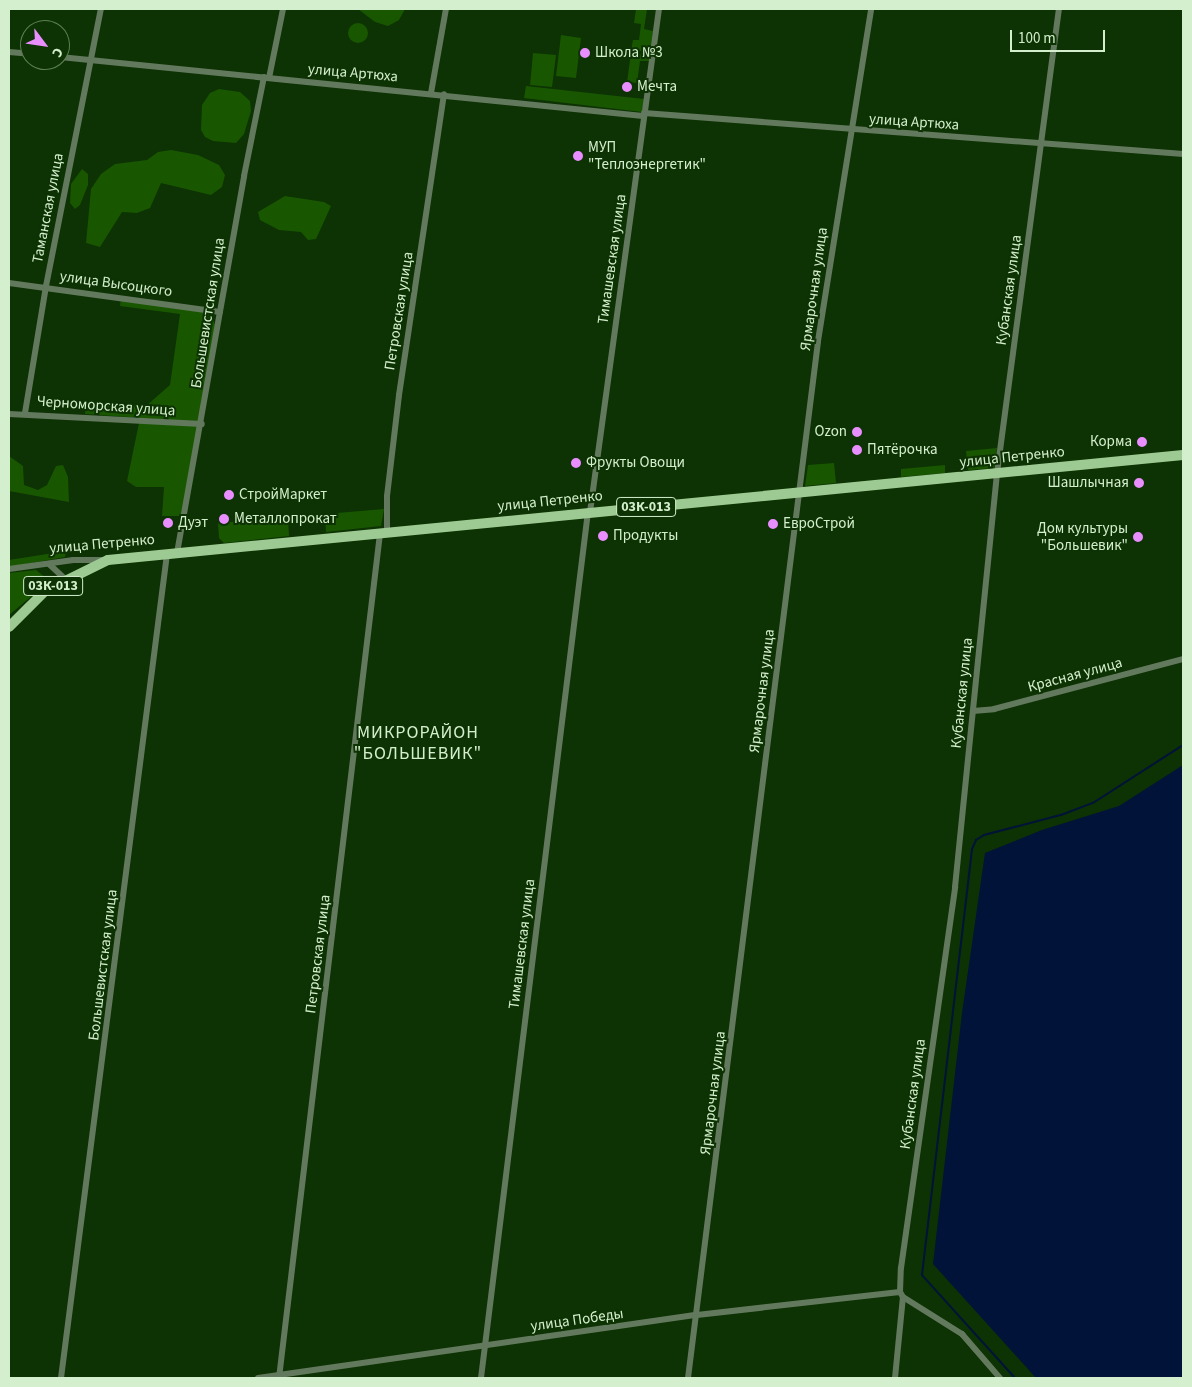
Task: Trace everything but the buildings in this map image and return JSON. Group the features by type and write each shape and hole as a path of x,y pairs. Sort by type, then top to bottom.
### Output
{"main road":[{"name":"улица Петренко","path":"108,560 1183,455"},
{"name":"03К-013","path":"9,626 35,598 65,579 108,560"}],"street":[{"name":"Таманская улица","path":"25,413 46,286 101,9"},
{"name":"Большевистская улица","path":"61,1378 172,553 202,424 220,312 267,78 283,9"},
{"path":"431,93 446,9"},
{"name":"Тимашевская улица","path":"481,1378 589,512 659,9"},
{"name":"Ярмарочная улица","path":"688,1378 798,492 828,271 871,9"},
{"name":"Кубанская улица","path":"895,1378 902,1295 956,887 997,473 1059,9"},
{"name":"улица Артюха","path":"70,58 644,114 852,131 1183,154"},
{"name":"Петровская улица","path":"279,1377 384,532 399,395 444,94"},
{"name":"улица Высоцкого","path":"9,283 46,286 220,312"},
{"name":"Черноморская улица","path":"9,414 25,413 202,424"},
{"name":"улица Петренко","path":"9,570 48,564 108,560"},
{"path":"48,564 57,568 65,579"},
{"name":"Красная улица","path":"973,711 994,709 1183,659"},
{"path":"902,1295 962,1334 1000,1378"},
{"name":"улица Победы","path":"258,1378 279,1377 697,1315 902,1295"}],"green space":[{"path":"358,9 405,9 399,20 388,26 375,22"},
{"path":"636,9 647,9 644,29 653,31 649,61 640,61 637,83 627,82 631,53 641,54 641,51 631,50 633,40 639,40 641,24 634,23"},
{"path":"358,23 365,26 368,33 365,40 358,43 351,40 348,33 351,26"},
{"path":"561,35 581,38 576,78 556,76"},
{"path":"533,53 556,55 552,87 530,85"},
{"path":"526,86 644,99 642,112 524,98"},
{"path":"219,89 240,92 250,101 251,111 244,134 236,143 213,141 205,137 201,130 202,105 210,93"},
{"path":"171,150 198,155 219,165 225,175 222,187 211,195 161,183 150,208 137,213 122,212 100,247 86,243 91,189 101,174 115,164 147,160 158,152"},
{"path":"82,169 88,174 88,185 80,205 75,209 70,203 71,184"},
{"path":"285,196 324,202 331,206 316,239 308,240 301,232 279,230 260,220 258,212"},
{"path":"121,298 208,313 212,317 215,325 200,422 85,414 86,403 146,406 170,385 180,314 120,306"},
{"path":"139,423 199,426 181,516 162,516 164,487 136,487 127,481"},
{"path":"997,448 994,468 968,470 966,451"},
{"path":"9,456 23,466 24,485 38,490 47,485 56,466 63,465 68,477 69,502 9,491"},
{"path":"834,463 836,483 805,486 808,465"},
{"path":"945,465 945,473 901,477 901,469"},
{"path":"384,509 381,526 326,532 325,514"},
{"path":"288,517 289,536 224,543 219,538 218,523"},
{"path":"66,551 65,557 9,567 9,560"},
{"path":"36,570 46,578 44,586 9,615 9,573"}],"water":[{"path":"1183,765 1183,1378 1036,1378 933,1264 962,1013 985,853 1042,830 1119,806"}],"waterway":[{"path":"1015,1378 922,1275 972,849 976,840 984,835 1061,815 1093,803 1183,745"}],"place":[{"name":"Школа №3","path":"585,53"},
{"name":"Мечта","path":"627,87"},
{"name":"МУП \"Теплоэнергетик\"","path":"578,156"},
{"name":"Ozon","path":"857,432"},
{"name":"Корма","path":"1142,442"},
{"name":"Пятёрочка","path":"857,450"},
{"name":"Фрукты Овощи","path":"576,463"},
{"name":"Шашлычная","path":"1139,483"},
{"name":"СтройМаркет","path":"229,495"},
{"name":"Металлопрокат","path":"224,519"},
{"name":"Дуэт","path":"168,523"},
{"name":"ЕвроСтрой","path":"773,524"},
{"name":"Продукты","path":"603,536"},
{"name":"Дом культуры \"Большевик\"","path":"1138,537"}],"district":[{"name":"МИКРОРАЙОН \"БОЛЬШЕВИК\"","path":"418,744"}]}
